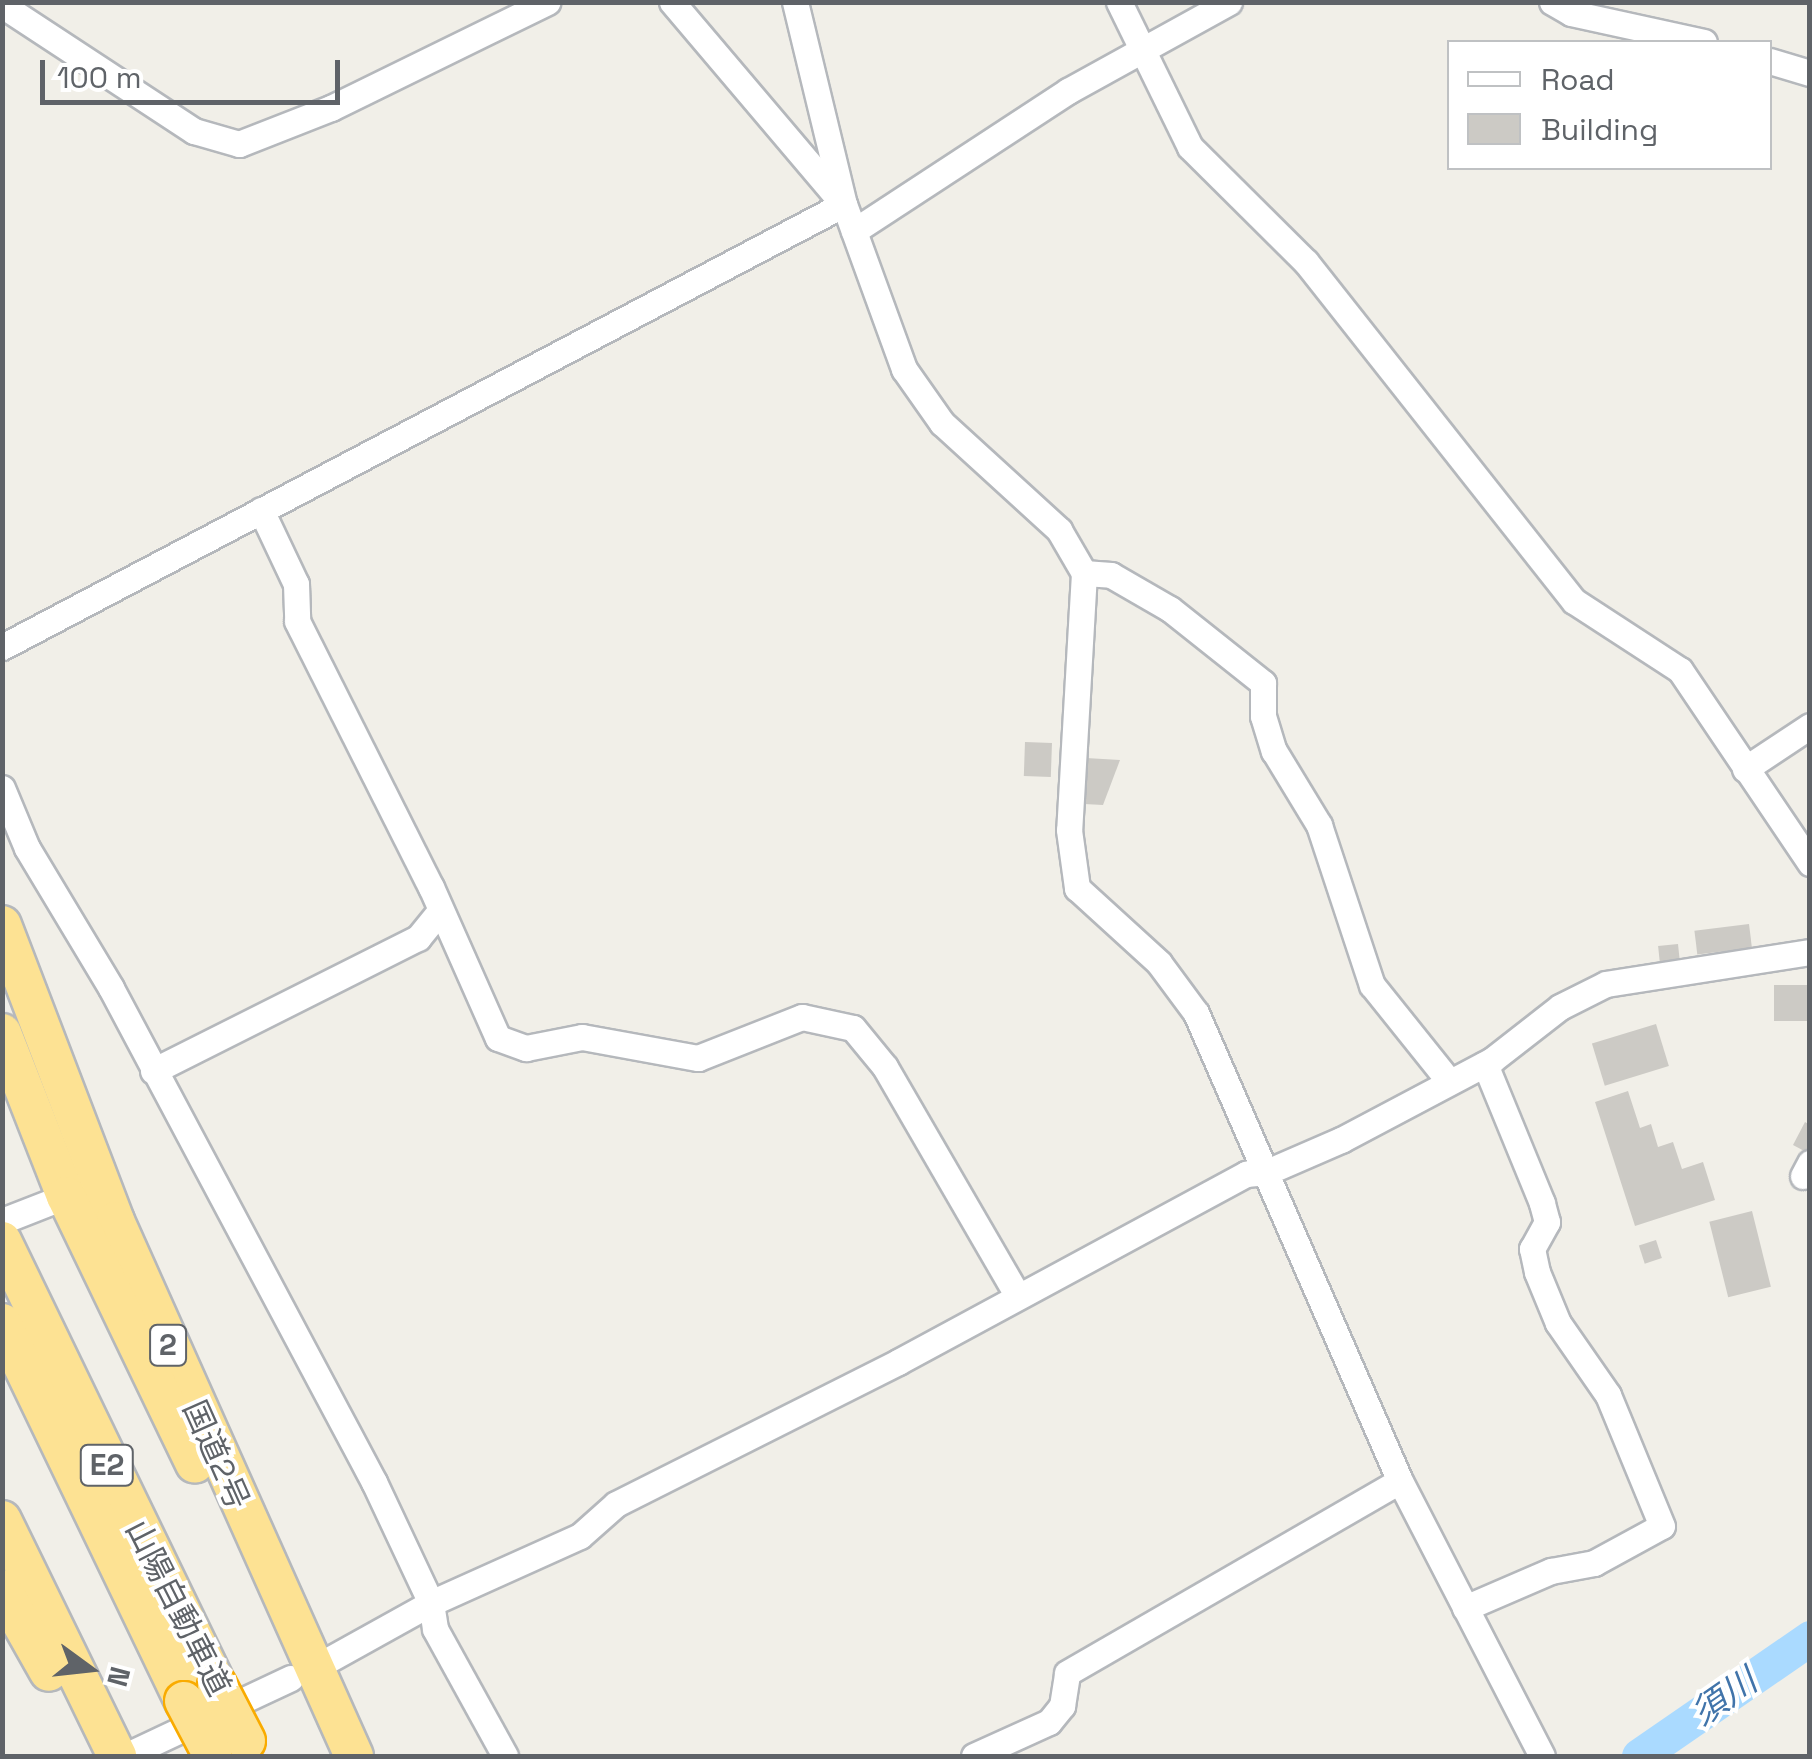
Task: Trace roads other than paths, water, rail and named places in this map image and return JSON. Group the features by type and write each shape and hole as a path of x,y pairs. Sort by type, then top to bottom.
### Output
{"highway":[{"name":"国道2号","path":"2,925 115,1221 354,1756"},
{"path":"2,1033 66,1196 340,1756"},
{"name":"山陽自動車道","path":"3,1242 200,1693"},
{"name":"山陽自動車道","path":"2,1323 200,1693 238,1751"},
{"path":"2,1520 117,1756"},
{"path":"2,1589 97,1756"}],"street":[{"path":"2,5 194,131 238,144 331,108 547,2"},
{"path":"672,2 844,204"},
{"path":"795,2 844,204 888,335 925,400 1059,530 1084,573 1069,830 1078,888 1158,963 1196,1013 1400,1481 1542,1756"},
{"path":"1119,2 1190,147 1306,262 1574,601 1680,670 1810,863"},
{"path":"854,230 1140,49 1229,2"},
{"path":"1552,2 1570,14 1694,40"},
{"path":"1772,62 1810,73"},
{"path":"2,648 844,204"},
{"path":"261,510 296,584 297,621 440,911 487,1024 512,1046 582,1037 698,1058 802,1017 852,1028 885,1067 1016,1293"},
{"path":"1084,573 1111,576 1170,609 1264,683 1263,716 1274,751 1319,825 1372,986 1449,1081"},
{"path":"1744,769 1810,726"},
{"path":"2,788 27,848 374,1482 431,1603 435,1630 505,1756"},
{"path":"152,1071 418,938 440,911"},
{"path":"330,1659 431,1603 580,1536 616,1504 898,1362 1016,1293 1246,1174 1267,1172 1484,1064 1560,1007 1606,984 1810,952"},
{"path":"1465,1608 1552,1571 1594,1563 1662,1526 1608,1395 1558,1322 1537,1272 1532,1249 1547,1222 1484,1064"},
{"path":"2,1221 66,1196"},
{"path":"974,1756 1050,1722 1062,1706 1067,1673 1400,1481"},
{"path":"125,1756 291,1678"}],"waterway":[{"name":"須川","path":"1639,1756 1810,1638"}]}
